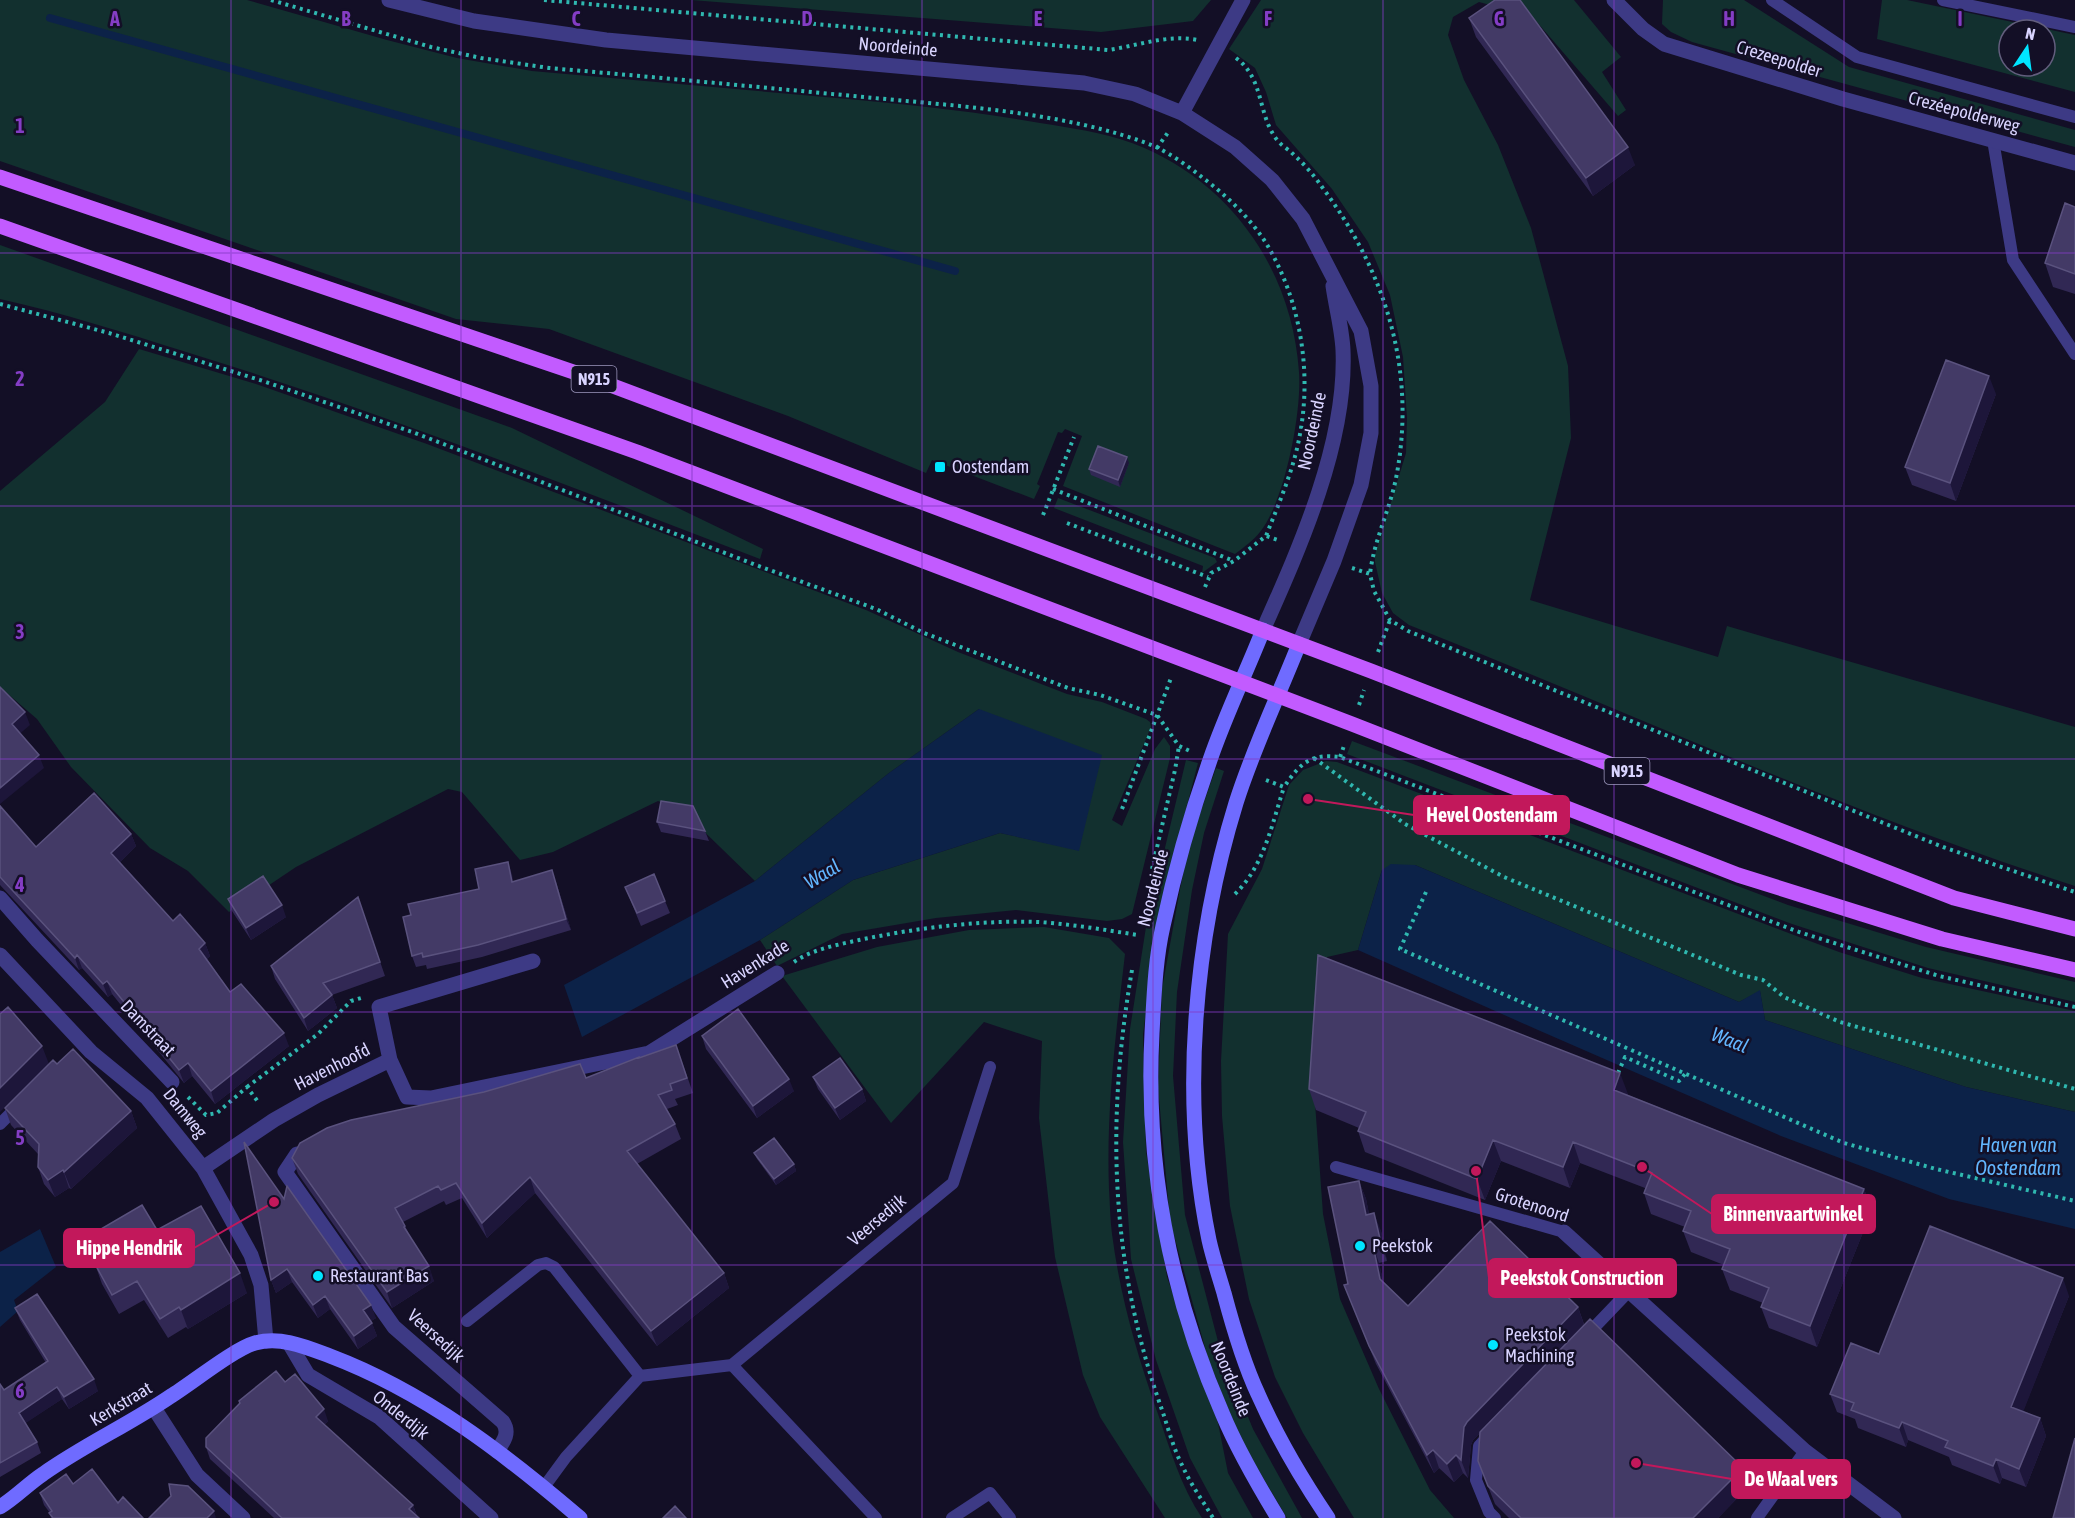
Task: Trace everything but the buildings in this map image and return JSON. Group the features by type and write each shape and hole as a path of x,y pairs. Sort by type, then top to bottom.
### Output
{"main road":[{"name":"N915","path":"0,177 597,380 1263,630 1954,898 2075,929"},
{"path":"0,225 637,452 1242,682 1738,875 1942,939 2075,970"},
{"name":"Noordeinde","path":"1263,630 1210,759 1186,836 1162,928 1154,999 1150,1073 1157,1179 1175,1279 1196,1345 1223,1417 1278,1518"},
{"name":"Noordeinde","path":"1299,644 1236,802 1222,851 1207,922 1199,984 1193,1074 1199,1174 1209,1240 1232,1323 1257,1392 1297,1471 1328,1518"},
{"path":"266,1341 289,1343 342,1361 393,1383 437,1408 498,1450 580,1518"},
{"name":"Kerkstraat","path":"0,1507 16,1497 41,1475 154,1408 236,1352 254,1343 266,1341"}],"street":[{"name":"Noordeinde","path":"389,0 474,21 606,40 1084,83 1135,94 1182,113 1235,147 1272,180 1303,219 1361,331 1371,386 1371,432 1361,486 1334,561 1299,644"},
{"path":"1182,113 1243,0"},
{"name":"Crezeepolder","path":"1616,0 1643,29 1664,44 1843,99"},
{"name":"Crezéepolderweg","path":"1843,99 2075,163"},
{"name":"Noordeinde","path":"1263,630 1299,548 1327,466 1341,397 1343,350 1331,272"},
{"name":"Damstraat","path":"0,898 172,1082"},
{"name":"Damweg","path":"0,955 78,1047 147,1098 203,1168 251,1255 261,1285 266,1341"},
{"path":"379,1007 533,961"},
{"name":"Havenkade","path":"390,1059 407,1097 431,1098 648,1053 777,973"},
{"name":"Havenhoofd","path":"203,1168 274,1120 390,1059 379,1007"},
{"name":"Veersedijk","path":"297,1154 285,1172 394,1327 506,1426 507,1435 498,1450"},
{"name":"Grotenoord","path":"1564,1232 1805,1451 1894,1518"},
{"name":"Onderdijk","path":"289,1343 308,1375 379,1417 491,1518"},
{"path":"154,1408 197,1475 243,1518"}],"lane":[{"path":"1772,0 1857,57 2075,117"},
{"path":"1943,0 2075,27"},
{"path":"1993,140 2013,260 2075,354"},
{"name":"Veersedijk","path":"732,1365 952,1183 990,1067"},
{"path":"0,1124 25,1100"},
{"name":"Grotenoord","path":"1336,1167 1564,1232"},
{"name":"Veersedijk","path":"467,1321 538,1265 546,1263 554,1267 640,1376"},
{"path":"1579,1343 1629,1291"},
{"path":"544,1487 566,1457 640,1376 732,1365 876,1518"},
{"path":"1495,1518 1489,1512 1476,1480 1479,1446 1496,1428"},
{"path":"1757,1518 1805,1451"},
{"path":"952,1518 990,1493 1011,1518"}],"path":[{"name":"Noordeinde","path":"271,0 396,38 481,58 561,69 963,106 1093,128 1157,148 1186,165 1240,211 1265,242 1281,272 1295,308 1304,368 1305,395 1300,435 1288,478 1266,536"},
{"path":"544,0 1108,50 1167,38 1194,39 1218,46"},
{"path":"0,304 109,333 263,381 415,433 876,609 924,633 1068,688 1100,695 1157,716"},
{"path":"1043,515 1074,436"},
{"path":"1053,489 1234,561"},
{"path":"1067,524 1208,577"},
{"path":"1200,606 1211,573 1234,561 1266,536 1299,548"},
{"path":"1334,561 1370,574 1374,591 1390,620 1408,632 1943,847 2075,892"},
{"path":"1122,809 1178,658"},
{"name":"Noordeinde","path":"1151,870 1179,746 1157,716"},
{"path":"2075,1007 1939,976 1799,932 1340,757 1327,755 1313,757 1405,824 1504,878 1741,975 1763,980 1785,997 1840,1022 2075,1089"},
{"path":"1207,922 1244,886 1259,862 1284,787"},
{"path":"1426,892 1400,949 1844,1143 1936,1169 2075,1201"},
{"name":"Havenkade","path":"777,973 798,958 824,948 883,935 985,923 1038,922 1138,935"},
{"name":"Noordeinde","path":"1138,935 1140,924"},
{"path":"1134,958 1118,1074 1115,1171 1121,1245 1133,1311 1153,1385 1182,1467 1213,1518"},
{"path":"274,1120 247,1087 318,1034 351,1000 369,995 379,1007"},
{"path":"1618,1074 1625,1058 1679,1081 1686,1073"},
{"name":"Damstraat","path":"172,1082 206,1115 217,1113 247,1087"}],"green space":[{"path":"0,0 247,0 457,58 532,71 938,108 1075,129 1132,143 1167,159 1198,180 1226,205 1250,233 1269,264 1284,298 1294,334 1299,389 1295,432 1277,500 1260,532 1235,554 1063,486 1082,436 1065,429 1062,433 1058,432 1037,484 1040,486 1034,499 932,460 926,473 788,416 549,329 456,319 0,161"},
{"path":"691,0 1211,0 1193,21 1101,32"},
{"path":"1261,0 1515,0 1494,6 1479,2 1453,17 1448,35 1464,80 1498,145 1531,228 1568,366 1571,438 1530,600 1718,657 1727,626 2075,727 2075,886 1906,827 1823,795 1409,625 1393,613 1382,593 1375,562 1375,555 1406,453 1407,418 1403,357 1390,295 1368,242 1332,189 1276,125 1266,92 1255,68 1229,49"},
{"path":"1518,0 1574,0 1621,57 1602,72 1626,110 1618,116"},
{"path":"1663,0 1744,0 1849,67 2075,130 2075,147 1692,42 1671,32 1662,24"},
{"path":"1882,0 1907,0 1997,19 1997,71 1877,39"},
{"path":"2057,31 2075,35 2075,92 2023,78 2057,78"},
{"path":"0,245 512,428 763,549 760,559 473,450 256,374 115,330 0,299"},
{"path":"139,349 256,384 427,444 866,610 958,652 1067,694 1102,702 1146,719 1150,722 1151,727 1112,820 1122,826 1155,749 1164,737 1170,746 1170,758 1132,914 1122,919 1107,921 1016,910 936,918 842,934 777,966 760,940 853,880 1000,833 1079,850 979,709 889,773 755,881 684,812 658,801 553,852 520,860 462,792 448,789 296,867 229,912 188,871 150,848 71,767 37,719 0,687 0,491 105,402"},
{"path":"1058,498 1215,558 1217,562 1202,573 1203,566 1054,508"},
{"path":"1352,741 1788,905 1926,947 2075,982 2075,1002 1928,968 1792,924 1347,754"},
{"path":"1186,760 1198,763 1159,914 1143,1034 1146,1152 1167,1277 1218,1423 1228,1473 1253,1518 1222,1518 1190,1458 1156,1360 1131,1259 1123,1142 1130,1029 1146,927"},
{"path":"1326,761 1337,762 1839,952 1922,978 2075,1011 2075,1112 1966,1087 1765,1020 1760,991 1739,1002 1415,865 1382,870 1358,950 1327,957 1315,998 1314,1089 1323,1214 1340,1299 1379,1389 1430,1490 1454,1518 1354,1518 1303,1433 1275,1377 1249,1299 1230,1206 1222,1116 1221,1061 1228,934 1262,869 1289,785 1303,770"},
{"path":"1216,768 1224,771 1204,833 1192,890 1177,992 1173,1076 1185,1215 1220,1349 1253,1429 1302,1518 1287,1518 1242,1442 1209,1362 1170,1221 1158,1087 1162,989 1190,842"},
{"path":"1044,927 1109,938 1125,954 1112,1071 1108,1159 1115,1257 1143,1370 1177,1468 1202,1518 1165,1518 1100,1417 1083,1375 1055,1257 1039,1118 1042,1041 984,1022 891,1123 782,976 877,947 969,930"}],"water":[{"name":"Waal","path":"979,709 1102,755 1079,851 1000,833 853,880 760,940 582,1037 564,985 755,881 889,773"},
{"name":"Haven van Oostendam","path":"1391,864 1415,865 1739,1002 1760,990 1765,1020 1966,1087 2075,1112 2075,1229 1949,1199 1781,1136 1358,950 1382,870"},
{"path":"40,1229 56,1267 14,1300 18,1311 0,1327 0,1252"}],"waterway":[{"path":"50,18 955,271"}],"place":[{"name":"Oostendam","path":"940,467"},
{"name":"Hevel Oostendam","path":"1308,799"},
{"name":"Binnenvaartwinkel","path":"1642,1167"},
{"name":"Peekstok Construction","path":"1476,1171"},
{"name":"Hippe Hendrik","path":"274,1202"},
{"name":"Peekstok","path":"1360,1246"},
{"name":"Restaurant Bas","path":"318,1276"},
{"name":"Peekstok Machining","path":"1493,1345"},
{"name":"De Waal vers","path":"1636,1463"}]}
